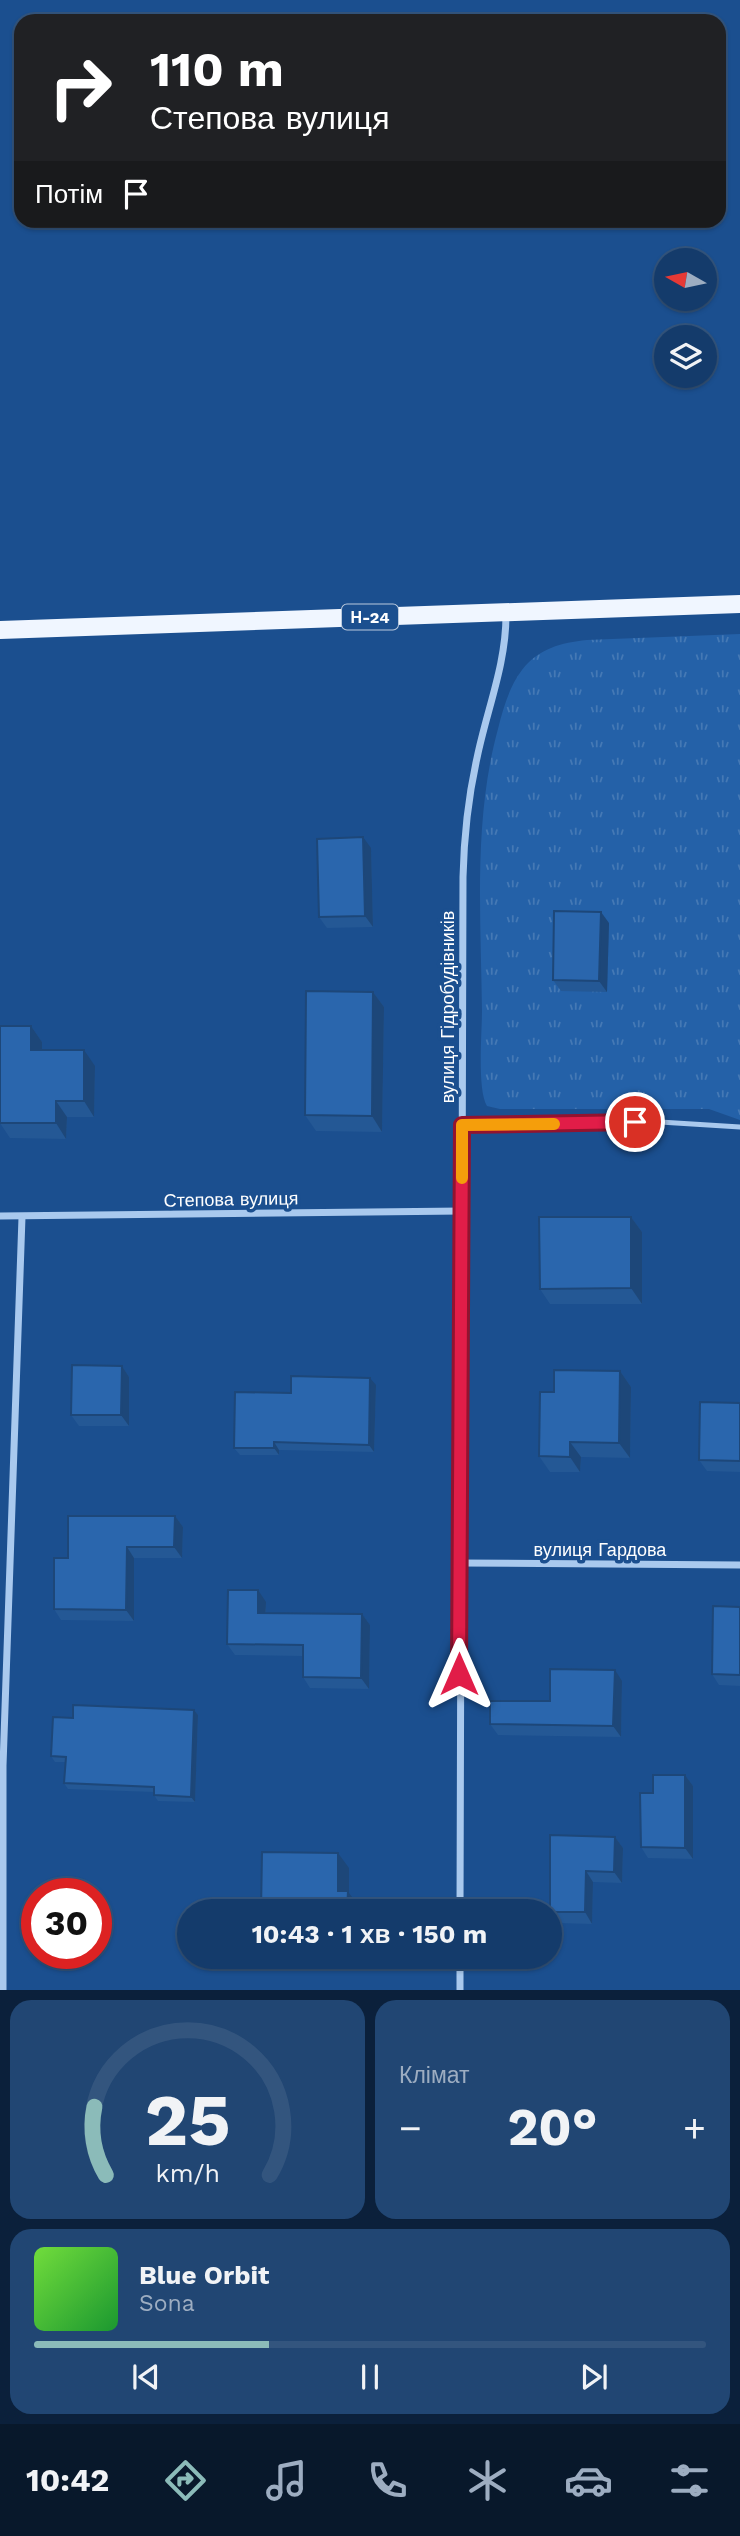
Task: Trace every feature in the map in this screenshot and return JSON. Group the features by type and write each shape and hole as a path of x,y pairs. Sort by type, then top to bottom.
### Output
{"main road":[{"name":"Н-24","path":"0,630 740,604"}],"street":[{"name":"вулиця Гідробудівників","path":"460,1899 459,1563 464,839 477,758 498,683 505,646 506,612"},
{"name":"Степова вулиця","path":"0,1216 463,1212"},
{"path":"3,1990 3,1766 22,1217"},
{"name":"вулиця Гардова","path":"459,1563 740,1565"},
{"path":"460,1969 460,1990"}],"lane":[{"path":"462,1125 660,1122 740,1127"}],"green space":[{"path":"740,634 740,1120 709,1109 500,1109 487,1106 482,1087 481,1060 482,833 490,763 502,714 513,684 536,656 568,643"}],"building":[{"path":"363,837 365,916 319,917 317,839"},
{"path":"554,911 601,912 599,981 553,980"},
{"path":"306,991 373,992 372,1116 305,1115"},
{"path":"0,1026 31,1026 31,1050 84,1050 84,1101 56,1101 56,1123 0,1123"},
{"path":"539,1217 631,1217 631,1288 540,1289"},
{"path":"72,1365 122,1366 121,1415 71,1415"},
{"path":"554,1370 620,1371 619,1443 570,1442 570,1457 539,1456 540,1392 554,1392"},
{"path":"291,1376 370,1378 369,1445 274,1442 274,1448 234,1448 235,1392 291,1393"},
{"path":"700,1402 740,1403 740,1461 699,1460"},
{"path":"68,1516 175,1516 174,1547 127,1547 126,1610 54,1609 54,1558 68,1558"},
{"path":"228,1590 258,1590 258,1613 362,1614 361,1678 303,1677 303,1645 227,1644"},
{"path":"713,1606 740,1607 740,1675 712,1674"},
{"path":"550,1669 615,1670 613,1726 490,1724 490,1701 550,1701"},
{"path":"73,1705 194,1710 191,1797 154,1795 154,1787 64,1783 66,1757 51,1756 53,1717 73,1718"},
{"path":"653,1775 685,1775 685,1848 641,1847 640,1793 653,1793"},
{"path":"550,1835 615,1837 614,1872 586,1871 585,1912 562,1912 562,1899 550,1899"},
{"path":"262,1852 338,1853 338,1891 348,1891 348,1899 261,1899"}],"slow traffic":[{"path":"462,1178 462,1125 554,1124"}],"route":[{"path":"459,1674 462,1125 635,1122"}]}
